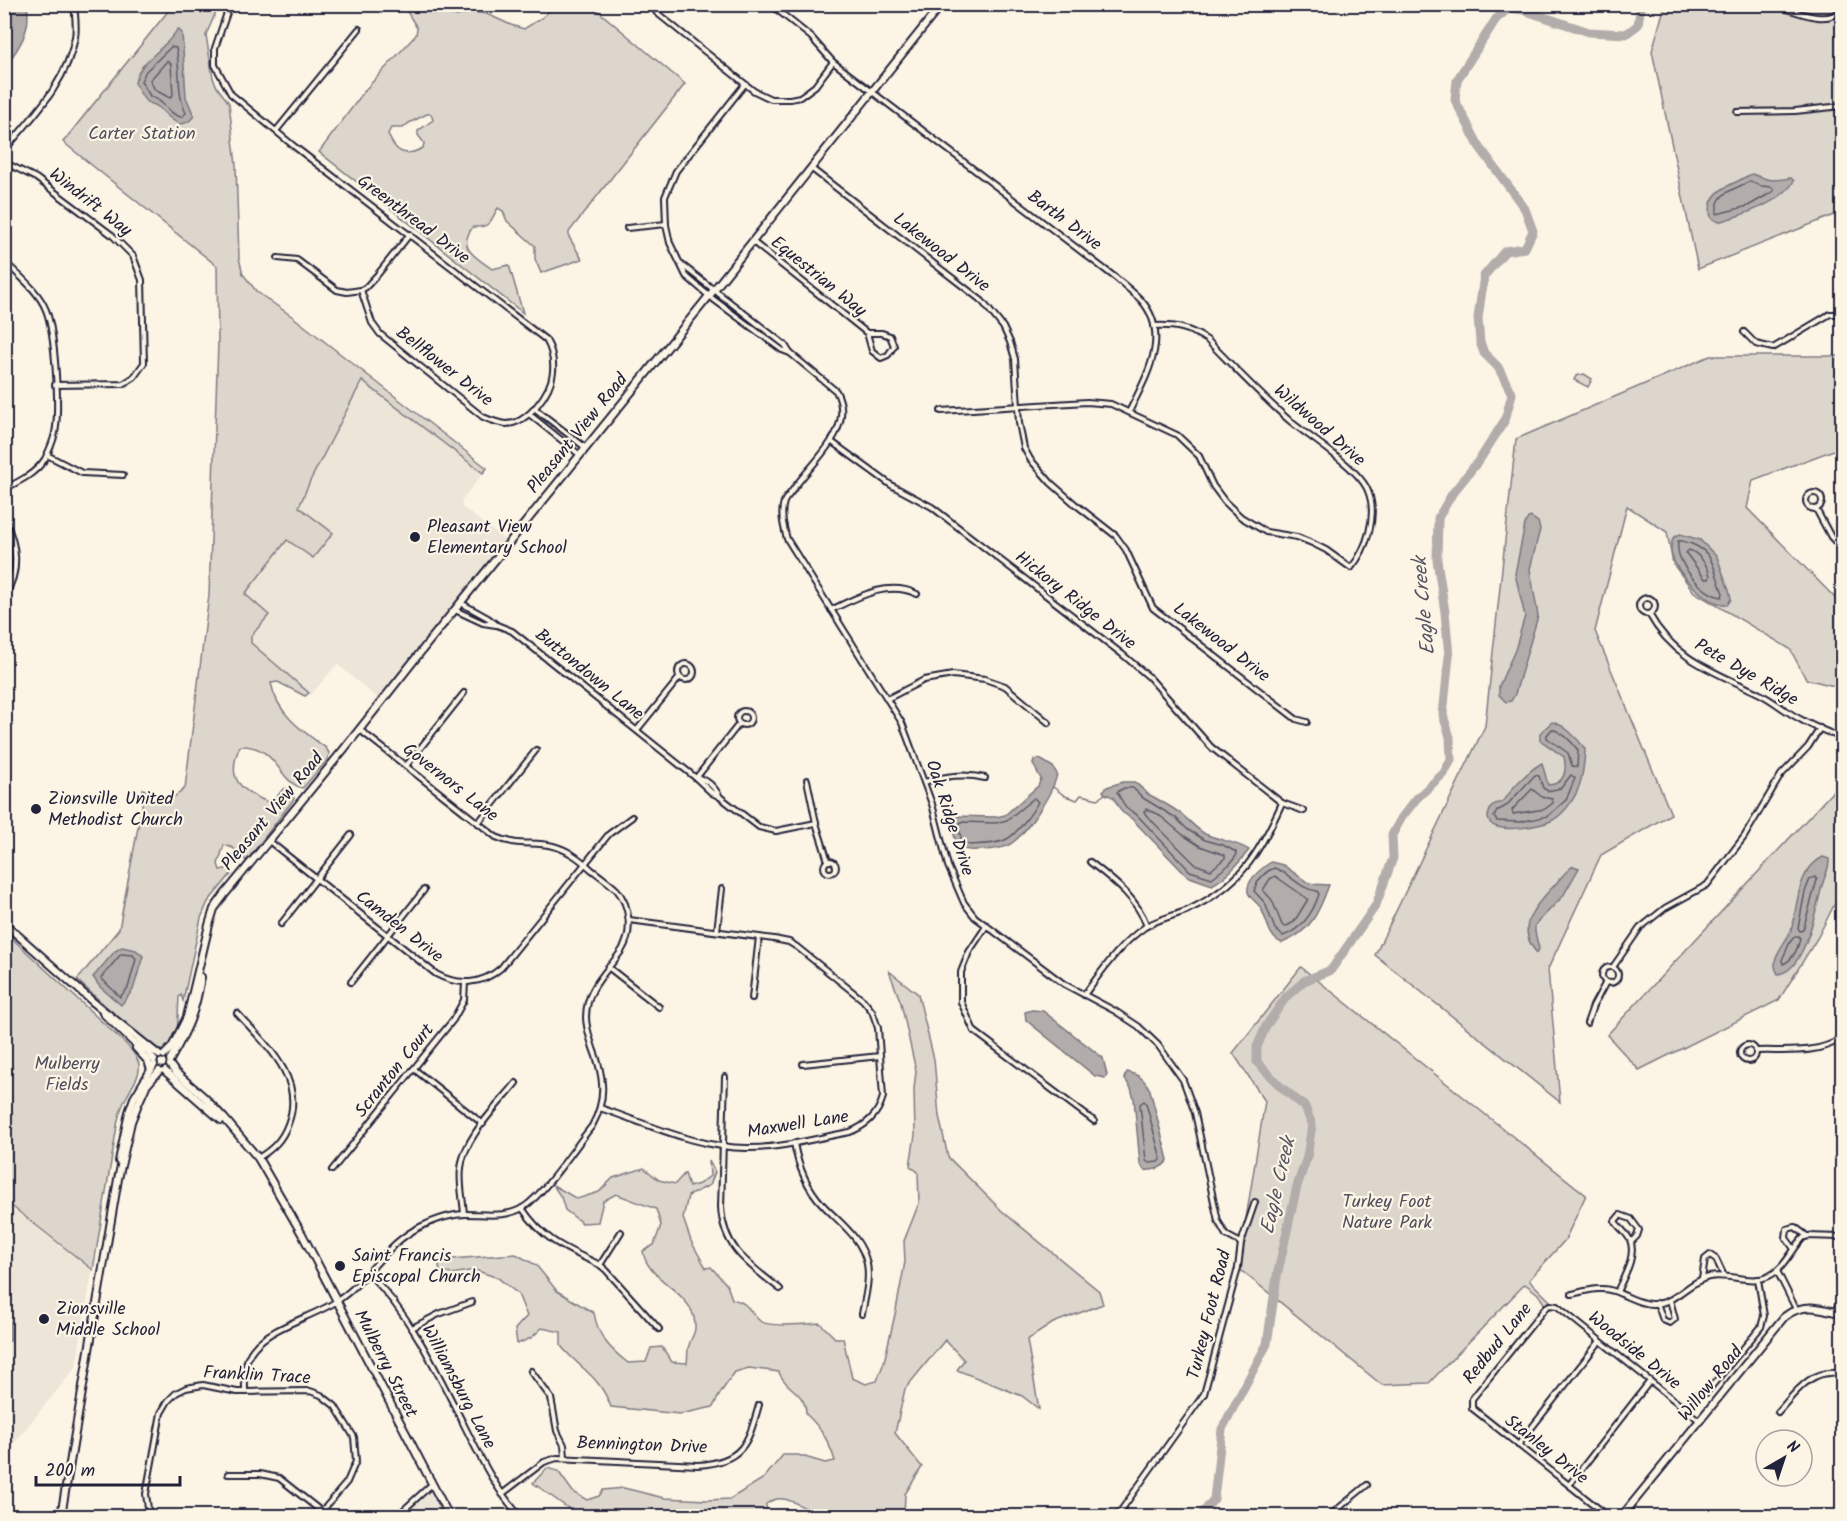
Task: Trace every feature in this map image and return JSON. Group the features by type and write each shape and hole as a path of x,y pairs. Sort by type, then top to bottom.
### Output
{"main road":[{"name":"Pleasant View Road","path":"160,1061 172,1047 187,1017 214,909 225,894 812,169 942,4"},
{"path":"4,923 160,1061 162,1071 146,1086 131,1122 118,1179 61,1516"},
{"path":"93,1002 133,1042 148,1061 160,1061"},
{"path":"118,1179 129,1112 134,1098 160,1061"},
{"name":"Mulberry Street","path":"160,1061 162,1071 238,1134"},
{"name":"Mulberry Street","path":"160,1061 204,1097 258,1158 302,1234 449,1516"},
{"path":"1796,1309 1812,1306 1842,1314"},
{"name":"Willow Road","path":"1622,1516 1784,1317 1796,1309"}],"street":[{"path":"4,151 59,84 76,35 74,4"},
{"name":"Greenthread Drive","path":"230,4 215,48 215,65 231,94 276,132 546,340 552,350 553,373 549,386 534,408"},
{"path":"650,4 657,13 745,84 771,99 800,97 815,86 833,62"},
{"name":"Barth Drive","path":"770,4 811,38 833,62 1116,278 1142,301 1154,326 1155,352 1152,364 1129,412"},
{"path":"1787,9 1814,17 1827,17 1842,9"},
{"path":"276,132 359,29"},
{"path":"681,264 670,243 666,224 666,197 676,171 745,84"},
{"path":"1737,112 1795,111 1842,106"},
{"name":"Windrift Way","path":"4,162 36,178 112,235 133,256 142,280 144,358 140,371 123,384 56,385"},
{"name":"Lakewood Drive","path":"812,169 987,306 1003,327 1015,359 1023,440 1030,459 1075,504 1116,536 1126,550 1153,608 1296,719 1308,722"},
{"path":"627,228 666,224"},
{"path":"278,258 297,260 337,290 347,292 361,290 378,274 410,234"},
{"name":"Equestrian Way","path":"752,241 867,333 872,351 881,358 888,355 894,346 890,336 882,333 867,333"},
{"path":"4,261 36,292 45,308 52,327 56,385 56,430 53,441 46,455 32,473 4,489"},
{"name":"Oak Ridge Drive","path":"681,264 785,345 790,354"},
{"name":"Oak Ridge Drive","path":"681,264 686,276 709,296 790,354 839,395 841,408 839,426 832,442 784,502 783,526 793,549 902,723 932,804 943,849 964,903 975,917 1064,984 1115,1011 1138,1026 1158,1044 1183,1080 1196,1113 1218,1221 1226,1235 1241,1243"},
{"name":"Bellflower Drive","path":"361,290 372,323 380,334 483,417 506,424 514,423 529,414"},
{"path":"1744,332 1756,344 1773,348 1830,314 1842,314"},
{"name":"Wildwood Drive","path":"941,411 1099,402 1111,404 1178,435 1199,456 1213,486 1225,502 1241,517 1266,532 1296,537 1312,543 1351,568 1358,559 1371,521 1371,501 1368,489 1356,474 1288,419 1207,340 1194,331 1180,326 1154,326"},
{"path":"580,455 529,414 534,408 586,448"},
{"name":"Hickory Ridge Drive","path":"832,442 891,485 932,507 1122,654 1149,677 1211,747 1282,803 1304,811"},
{"path":"46,455 82,472 123,475"},
{"path":"1816,509 1821,507 1823,499 1820,494 1812,493 1807,496 1808,507 1816,509 1831,537 1842,549"},
{"path":"4,518 14,542 16,561 14,576 4,597"},
{"path":"4,544 4,572"},
{"path":"831,610 875,590 892,588 910,590 918,594"},
{"name":"Pete Dye Ridge","path":"1644,598 1651,599 1655,605 1654,610 1649,614 1644,614 1639,609 1640,601 1644,598"},
{"name":"Buttondown Lane","path":"461,603 496,625 512,631 712,793 759,826 776,831 816,823"},
{"path":"455,609 483,623 496,625"},
{"name":"Pete Dye Ridge","path":"1649,614 1659,631 1674,647 1706,669 1762,695 1801,720 1842,738"},
{"path":"687,664 691,666 693,671 691,677 684,680 680,677 678,673 680,666 687,664"},
{"path":"887,699 924,680 953,675 985,679 1005,686 1049,723"},
{"path":"637,730 680,677"},
{"path":"406,766 464,693"},
{"path":"696,778 739,724"},
{"path":"1613,967 1640,928 1665,908 1707,885 1744,837 1781,775 1809,747 1820,728"},
{"name":"Governors Lane","path":"360,730 496,837 506,842 554,846 585,864 619,893 629,920"},
{"path":"478,823 536,750"},
{"path":"924,782 954,775 985,778"},
{"path":"807,780 816,823 828,861"},
{"path":"1084,995 1121,946 1147,926 1187,910 1226,888 1255,857 1282,803"},
{"path":"465,983 483,979 501,968 614,829 632,817"},
{"path":"281,924 351,836"},
{"name":"Camden Drive","path":"269,841 436,974 465,983"},
{"path":"1090,862 1130,895 1141,910 1147,926"},
{"path":"717,932 722,889"},
{"path":"351,982 424,891"},
{"path":"245,1392 245,1366 249,1355 258,1344 272,1334 336,1302 368,1274 388,1250 410,1233 437,1221 464,1214 496,1215 522,1208 534,1199 557,1171 591,1126 600,1108 603,1079 587,1031 585,1015 595,984 625,945 629,920"},
{"name":"Maxwell Lane","path":"600,1108 687,1137 723,1146 750,1148 794,1143 859,1129 873,1118 883,1096 876,1019 863,1000 789,942 629,920"},
{"path":"987,925 969,952 961,972 961,1002 974,1031 1094,1121"},
{"path":"752,998 759,937"},
{"path":"608,967 660,1007"},
{"path":"1606,982 1602,975 1603,970 1606,967 1613,967"},
{"path":"1606,982 1611,983 1617,978 1617,972 1613,967"},
{"path":"1587,1023 1606,982"},
{"name":"Scranton Court","path":"332,1170 458,1013 464,1000 465,983"},
{"path":"237,1013 281,1065 289,1078 292,1094 292,1110 283,1136 277,1144 258,1158"},
{"path":"1756,1051 1753,1060 1745,1061 1741,1057 1741,1050 1746,1045 1753,1047 1756,1051 1810,1051 1842,1039"},
{"path":"803,1064 880,1056"},
{"path":"414,1069 483,1124"},
{"path":"725,1077 722,1217 727,1236 737,1253 780,1289"},
{"path":"464,1214 461,1177 463,1158 469,1143 516,1083"},
{"path":"1842,1088 1842,1098"},
{"path":"794,1143 801,1169 811,1190 851,1233 865,1256 868,1282 862,1314"},
{"name":"Turkey Foot Road","path":"1117,1516 1204,1394 1238,1268 1241,1243 1255,1202"},
{"path":"522,1208 538,1229 553,1243 600,1265 612,1275 659,1329"},
{"path":"1617,1292 1629,1264 1631,1242 1639,1230 1631,1219 1620,1215 1615,1221 1631,1242"},
{"path":"1794,1249 1786,1238 1787,1229 1795,1227 1808,1236"},
{"path":"600,1265 621,1232"},
{"path":"1572,1294 1596,1288 1617,1292 1630,1299 1652,1305 1670,1300 1709,1277 1758,1279 1777,1271 1803,1238 1808,1236 1839,1237"},
{"path":"1702,1280 1706,1259 1710,1255 1716,1259 1724,1276"},
{"path":"1777,1271 1796,1309"},
{"name":"Williamsburg Lane","path":"368,1274 392,1299 412,1328 486,1468 502,1494 520,1516"},
{"path":"1695,1395 1706,1393 1761,1327 1764,1316 1758,1279"},
{"path":"1835,1312 1842,1295"},
{"path":"1657,1303 1663,1320 1670,1323 1675,1319 1670,1300"},
{"path":"412,1328 439,1314 472,1302"},
{"name":"Woodside Drive","path":"1550,1305 1557,1306 1700,1421"},
{"name":"Redbud Lane","path":"1470,1403 1520,1338 1550,1305"},
{"path":"1518,1445 1600,1341"},
{"path":"531,1371 551,1398 565,1457"},
{"path":"1778,1412 1801,1386 1815,1376 1842,1374"},
{"path":"1569,1485 1650,1381"},
{"name":"Franklin Trace","path":"149,1516 146,1494 159,1420 168,1401 181,1390 196,1386 245,1392 310,1391 326,1398 339,1411 354,1437 356,1461 347,1482 318,1516"},
{"name":"Stanley Drive","path":"1470,1403 1472,1408 1608,1516"},
{"name":"Bennington Drive","path":"502,1494 544,1462 565,1457 698,1465 728,1458 746,1445 759,1405"},
{"path":"228,1474 272,1476 286,1483 322,1512"},
{"path":"397,1516 431,1485"},
{"path":"1329,1516 1367,1485"}],"shaded area":[{"name":"Pleasant View Elementary School","path":"363,381 483,473 461,501 462,507 506,541 378,699 337,664 311,695 251,643 245,594 287,540 332,534 299,507 310,481"},
{"name":"Zionsville Middle School","path":"5,1203 92,1271 76,1367 5,1454"},
{"path":"430,1491 446,1516 401,1516 424,1495"}],"green space":[{"name":"Carter Station","path":"173,5 219,5 206,35 213,78 229,103 236,165 239,258 243,274 257,292 293,317 487,468 483,473 362,381 299,507 333,533 313,558 287,540 245,594 269,615 251,636 251,643 309,693 305,696 278,682 271,683 279,704 299,728 326,748 329,753 328,759 303,788 288,779 262,751 253,747 240,746 234,766 235,774 242,787 268,802 287,788 293,793 294,799 248,859 245,860 233,848 224,845 218,864 220,870 230,868 232,873 208,902 201,918 183,1001 181,995 179,997 177,1036 164,1051 152,1048 77,980 119,929 142,806 143,789 154,796 169,799 185,788 209,595 218,343 217,266 63,142"},
{"path":"403,5 424,5 457,16 472,12 487,14 524,29 543,17 555,5 591,5 685,84 569,232 569,237 582,259 541,273 535,259 535,246 507,221 503,211 498,208 487,225 473,227 468,234 467,246 474,256 492,269 509,265 523,313 319,152 366,89 416,35 417,28","holes":["431,114 433,120 418,131 424,143 423,148 410,153 397,149 388,134 391,128 403,128"]},
{"path":"1665,5 1842,5 1842,212 1698,269 1652,51"},
{"path":"1710,356 1842,356 1842,447 1753,480 1747,508 1842,605 1842,688 1806,679 1790,649 1694,592 1673,564 1667,532 1627,506 1595,631 1671,814 1601,855 1548,969 1560,1102 1375,955 1485,726 1516,439"},
{"path":"1584,374 1592,379 1588,387 1574,380 1576,376"},
{"path":"1836,788 1842,791 1842,889 1818,937 1779,1000 1639,1070 1607,1035"},
{"name":"Mulberry Fields","path":"4,931 126,1044 139,1065 138,1076 123,1103 118,1120 93,1270 5,1201"},
{"name":"Turkey Foot Nature Park","path":"1301,967 1586,1195 1565,1240 1529,1280 1551,1302 1545,1305 1538,1294 1525,1284 1429,1383 1382,1385 1238,1268 1265,1101 1233,1053"},
{"path":"889,971 918,994 934,1059 939,1116 948,1157 1002,1211 1099,1291 1103,1304 1053,1323 1027,1340 1039,1409 1022,1396 957,1370 964,1360 945,1340 905,1389 895,1433 922,1467 905,1494 904,1516 880,1514 879,1516 827,1516 782,1499 766,1504 767,1516 651,1516 641,1510 625,1516 579,1516 533,1483 547,1468 558,1471 573,1492 587,1500 599,1496 603,1490 624,1488 664,1498 707,1500 730,1499 764,1478 783,1455 798,1455 825,1463 835,1461 824,1435 806,1414 803,1400 786,1383 779,1372 749,1368 735,1372 713,1407 680,1414 611,1407 601,1387 561,1346 561,1332 542,1328 531,1338 517,1344 515,1329 527,1316 518,1294 498,1278 475,1270 452,1274 440,1272 438,1260 516,1254 536,1265 557,1291 594,1313 598,1329 606,1342 628,1363 646,1362 651,1348 662,1347 672,1362 687,1363 688,1347 695,1327 694,1318 684,1300 652,1269 643,1251 654,1245 661,1225 656,1209 616,1194 603,1201 598,1222 582,1223 565,1210 561,1197 553,1185 577,1199 599,1192 613,1178 644,1168 659,1180 675,1184 685,1173 689,1187 699,1184 710,1176 709,1161 715,1172 710,1185 688,1196 683,1218 691,1241 706,1268 711,1267 727,1285 732,1299 746,1305 760,1321 780,1325 820,1323 835,1338 843,1338 852,1378 866,1384 877,1381 884,1362 896,1310 905,1262 904,1241 919,1203 918,1172 910,1166 915,1135 916,1071 901,1003"}],"water":[{"path":"5,4 27,5 28,23 23,38 5,67"},
{"path":"178,29 182,33 186,97 194,116 184,123 175,122 156,106 147,102 135,83 139,71"},
{"path":"1752,174 1775,180 1791,178 1794,181 1780,196 1760,207 1718,222 1711,218 1713,198 1726,187"},
{"path":"1531,517 1538,522 1540,529 1530,569 1538,616 1515,694 1511,701 1506,702 1499,695 1499,686 1515,650 1525,616 1515,574 1525,524"},
{"path":"1680,534 1700,540 1717,557 1730,593 1731,599 1728,604 1720,604 1703,595 1680,572 1672,556 1671,545 1673,538"},
{"path":"1552,722 1566,729 1585,749 1582,777 1575,796 1565,810 1551,821 1516,828 1497,827 1488,817 1492,806 1502,802 1534,768 1542,763 1548,785 1558,782 1564,776 1564,757 1540,740 1540,733"},
{"path":"1040,759 1053,767 1057,774 1055,782 1032,822 1018,838 1004,847 994,849 970,850 960,846 954,836 953,816 996,817 1005,815 1038,786 1041,779 1033,764 1034,760"},
{"path":"1123,782 1136,783 1148,794 1180,813 1205,834 1249,850 1232,870 1212,885 1187,876 1132,819 1122,812 1113,797 1103,791 1107,787"},
{"path":"1823,857 1829,859 1829,866 1808,937 1795,962 1787,971 1778,974 1775,962 1790,933 1803,879 1814,863"},
{"path":"1271,862 1283,865 1310,884 1329,885 1313,920 1300,933 1282,943 1273,937 1263,912 1248,892 1252,879"},
{"path":"1573,866 1579,868 1563,896 1535,925 1539,949 1537,953 1531,944 1527,928 1532,912"},
{"path":"122,947 136,950 143,956 133,990 121,1005 100,987 93,977 115,951"},
{"path":"1043,1011 1103,1058 1107,1075 1105,1078 1095,1076 1026,1020 1025,1012"},
{"path":"1127,1072 1141,1078 1150,1090 1168,1160 1161,1167 1144,1170 1140,1163 1134,1099 1131,1088 1124,1078"},
{"path":"4,1303 9,1316 11,1332 10,1341 5,1343"}],"waterway":[{"name":"Eagle Creek","path":"1200,1516 1214,1499 1222,1429 1267,1344 1277,1276 1297,1186 1307,1157 1312,1125 1305,1107 1257,1062 1257,1047 1266,1026 1286,997 1304,981 1331,970 1376,905 1393,858 1392,835 1402,817 1417,798 1444,773 1451,760 1450,737 1443,715 1449,656 1437,560 1438,518 1452,494 1480,459 1505,420 1512,394 1498,367 1484,353 1480,342 1478,318 1484,276 1505,251 1525,248 1533,231 1525,209 1479,146 1455,100 1457,80 1496,19 1509,8 1523,10 1589,32 1626,34 1638,25 1641,4"},
{"path":"1053,787 1065,796 1077,800 1081,795 1098,799 1105,794"}],"place":[{"name":"Pleasant View Elementary School","path":"415,537"},
{"name":"Zionsville United Methodist Church","path":"36,809"},
{"name":"Saint Francis Episcopal Church","path":"340,1266"},
{"name":"Zionsville Middle School","path":"44,1319"}]}
